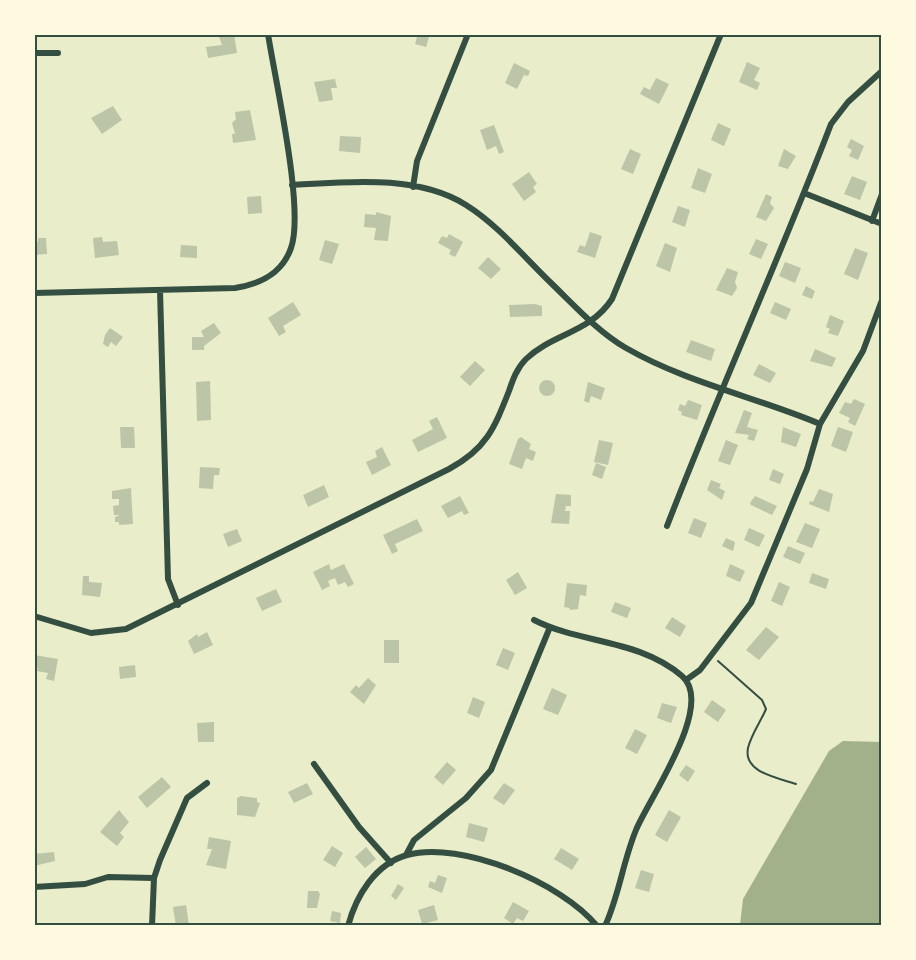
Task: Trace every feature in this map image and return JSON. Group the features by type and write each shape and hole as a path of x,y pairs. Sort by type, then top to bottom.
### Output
{"street":[{"path":"34,293 235,288 260,282 280,267 292,246 295,219 292,185 268,34"},
{"path":"413,187 417,161 468,34"},
{"path":"34,616 80,630 102,633 131,627 468,458 489,436 520,365 536,351 591,322 603,313 612,298 721,34"},
{"path":"34,53 58,53"},
{"path":"667,526 838,112 882,71"},
{"path":"292,185 351,183 413,187 453,198 478,214 591,322 614,340 640,355 722,390 820,424"},
{"path":"804,193 882,224"},
{"path":"872,220 882,194"},
{"path":"160,290 168,579 178,605"},
{"path":"686,680 700,670 746,612 756,595 807,469 820,424 863,351 882,300"},
{"path":"534,620 550,627 627,646 656,660 686,680 690,698 684,733 636,829 605,926"},
{"path":"406,855 414,840 466,798 491,770 550,627"},
{"path":"314,764 359,827 391,863"},
{"path":"152,926 154,878 182,806 193,792 207,783"},
{"path":"348,926 365,886 391,863 406,855 423,853 455,855 510,868 541,882 570,900 597,926"},
{"path":"34,887 85,884 108,877 154,878"}],"path":[{"path":"711,656 762,700 766,709 748,747 748,759 758,771 796,784"}],"shaded area":[{"path":"843,741 881,742 881,925 740,925 743,899 829,751"}],"building":[{"path":"218,34 234,34 237,53 208,58 206,47 222,45"},
{"path":"418,34 430,34 426,47 415,44"},
{"path":"747,62 760,68 754,80 760,83 757,90 739,82"},
{"path":"514,63 530,71 528,76 524,75 517,89 505,83"},
{"path":"656,78 669,84 659,104 640,94 644,87 650,90"},
{"path":"335,79 337,88 331,88 333,100 319,102 314,82"},
{"path":"113,106 122,120 102,134 91,118"},
{"path":"250,110 256,140 233,143 232,134 235,134 232,123 236,119 235,112"},
{"path":"718,123 731,129 724,146 711,140"},
{"path":"494,125 504,152 499,154 496,146 487,150 480,130"},
{"path":"340,136 361,137 360,153 339,151"},
{"path":"851,139 864,146 858,160 849,156 852,150 847,147"},
{"path":"630,149 641,154 633,174 621,169"},
{"path":"784,149 796,156 788,169 778,166"},
{"path":"698,168 712,174 705,193 691,188"},
{"path":"529,172 537,184 533,187 536,192 524,201 512,184"},
{"path":"852,176 867,182 860,200 844,194"},
{"path":"766,194 772,197 770,203 774,208 766,221 756,217"},
{"path":"261,196 262,213 248,214 247,197"},
{"path":"678,206 690,210 685,227 672,222"},
{"path":"376,212 391,216 388,241 374,240 376,228 364,227 365,214 376,215"},
{"path":"590,232 602,236 595,258 577,252 580,245 585,247"},
{"path":"449,234 463,242 455,257 449,254 451,250 438,243 442,236 447,238"},
{"path":"102,237 103,242 117,241 119,255 95,258 93,238"},
{"path":"38,238 46,238 47,254 34,255 34,242 38,242"},
{"path":"756,239 768,244 761,259 749,254"},
{"path":"325,240 339,244 332,264 319,260"},
{"path":"665,243 677,248 670,272 656,266"},
{"path":"181,245 197,246 197,258 180,257"},
{"path":"855,248 868,253 858,280 844,274"},
{"path":"488,257 501,269 491,279 478,268"},
{"path":"785,262 801,268 795,283 779,276"},
{"path":"727,268 738,272 735,282 737,288 732,296 716,290"},
{"path":"806,286 815,291 812,299 802,295"},
{"path":"293,302 301,315 283,326 286,332 279,336 268,318"},
{"path":"775,302 791,309 786,320 770,313"},
{"path":"509,305 542,306 542,316 510,317"},
{"path":"830,315 844,321 838,336 828,333 830,329 826,327"},
{"path":"214,323 221,333 204,346 204,350 192,350 192,337 204,337 201,331"},
{"path":"110,328 123,337 116,346 111,342 108,347 103,344"},
{"path":"691,340 715,349 711,361 686,352"},
{"path":"815,349 836,358 832,367 810,361"},
{"path":"475,361 485,370 470,386 460,377"},
{"path":"759,364 776,373 770,383 753,375"},
{"path":"547,380 553,382 555,388 553,394 547,396 541,394 539,388 541,382"},
{"path":"210,381 211,420 197,421 196,382"},
{"path":"588,382 605,388 601,400 591,396 589,403 584,401"},
{"path":"854,399 865,404 855,426 848,422 850,418 839,413 845,402 851,404"},
{"path":"688,400 702,405 697,420 681,415 682,412 678,410 680,404 685,406"},
{"path":"744,410 752,413 747,427 758,430 754,441 747,439 749,435 735,433"},
{"path":"437,417 447,438 418,452 412,440 433,429 429,421"},
{"path":"120,427 134,427 135,448 121,448"},
{"path":"783,427 801,434 796,447 781,442"},
{"path":"838,427 853,432 846,452 831,446"},
{"path":"521,437 531,444 529,449 536,452 533,461 526,458 522,469 509,464 518,439"},
{"path":"599,440 613,443 608,465 594,462"},
{"path":"726,440 738,445 730,465 718,461"},
{"path":"382,447 391,465 372,475 366,462 377,457 375,451"},
{"path":"596,463 606,467 602,479 592,475"},
{"path":"200,467 220,468 219,475 214,475 213,489 199,488"},
{"path":"773,469 784,474 780,484 769,480"},
{"path":"711,480 721,484 719,488 725,491 722,500 707,490"},
{"path":"324,485 329,497 308,507 303,495"},
{"path":"131,488 133,524 119,525 119,522 115,522 115,517 120,515 114,515 113,506 119,505 119,499 112,499 112,491"},
{"path":"819,489 833,494 829,512 809,504 810,501 813,502"},
{"path":"556,494 571,495 571,506 566,506 565,511 570,511 569,524 551,523"},
{"path":"460,496 469,513 464,515 462,511 448,518 441,506"},
{"path":"755,496 777,506 772,515 751,505"},
{"path":"694,518 707,523 701,538 688,533"},
{"path":"417,519 423,531 395,544 398,551 392,554 383,535"},
{"path":"805,523 820,529 812,548 796,542"},
{"path":"749,528 765,535 759,547 744,540"},
{"path":"237,529 242,541 228,547 223,534"},
{"path":"726,538 735,542 733,551 722,546"},
{"path":"788,546 805,553 800,564 783,557"},
{"path":"329,564 331,570 344,564 354,584 348,587 345,582 338,585 335,578 328,581 330,586 322,590 313,572"},
{"path":"730,564 745,571 740,582 726,576"},
{"path":"518,572 527,588 515,595 506,580"},
{"path":"812,573 829,579 826,589 809,583"},
{"path":"83,576 89,576 89,582 102,583 100,597 82,595"},
{"path":"779,582 790,587 782,606 771,601"},
{"path":"567,583 587,585 586,596 580,595 578,609 569,610 570,608 564,607"},
{"path":"276,589 282,602 262,611 256,598"},
{"path":"615,602 631,608 627,618 611,612"},
{"path":"672,617 686,626 680,637 665,628"},
{"path":"766,627 779,637 759,660 746,650"},
{"path":"207,632 213,645 194,654 188,641 197,634 198,637"},
{"path":"384,640 399,640 399,663 384,663"},
{"path":"503,648 515,653 508,670 496,665"},
{"path":"34,655 58,659 54,681 46,679 48,673 37,671 38,668 34,667"},
{"path":"135,665 136,677 120,679 119,667"},
{"path":"368,678 376,685 364,704 350,692 356,685 359,688"},
{"path":"552,688 567,695 558,715 543,709"},
{"path":"473,697 485,702 479,718 467,713"},
{"path":"712,700 726,710 718,722 704,712"},
{"path":"662,703 677,707 671,723 657,718"},
{"path":"214,722 214,742 198,742 197,723"},
{"path":"635,729 647,735 637,754 625,748"},
{"path":"447,762 456,770 443,785 434,777"},
{"path":"686,765 695,771 688,782 679,775"},
{"path":"162,777 171,787 147,808 138,797"},
{"path":"307,783 313,794 294,803 288,792"},
{"path":"504,783 515,790 504,805 493,798"},
{"path":"241,796 257,798 257,802 260,803 255,817 237,815 237,798"},
{"path":"119,810 129,822 120,833 124,837 117,846 100,832"},
{"path":"669,810 681,817 667,842 655,835"},
{"path":"469,823 488,828 484,842 466,837"},
{"path":"209,837 231,841 226,869 206,865 212,849 207,849"},
{"path":"332,846 343,853 335,867 323,860"},
{"path":"366,847 376,859 365,868 355,857"},
{"path":"561,848 579,859 572,870 554,859"},
{"path":"54,852 55,861 34,866 34,854"},
{"path":"641,870 654,874 649,892 635,888"},
{"path":"438,875 447,878 442,893 428,887 430,881 435,883"},
{"path":"398,884 404,888 396,900 391,896"},
{"path":"308,891 318,891 320,894 317,908 307,908"},
{"path":"513,902 529,911 523,921 517,918 513,924 504,918"},
{"path":"186,905 189,926 176,926 173,907"},
{"path":"434,905 438,920 422,924 418,910"},
{"path":"332,911 341,913 340,923 330,921"}]}
